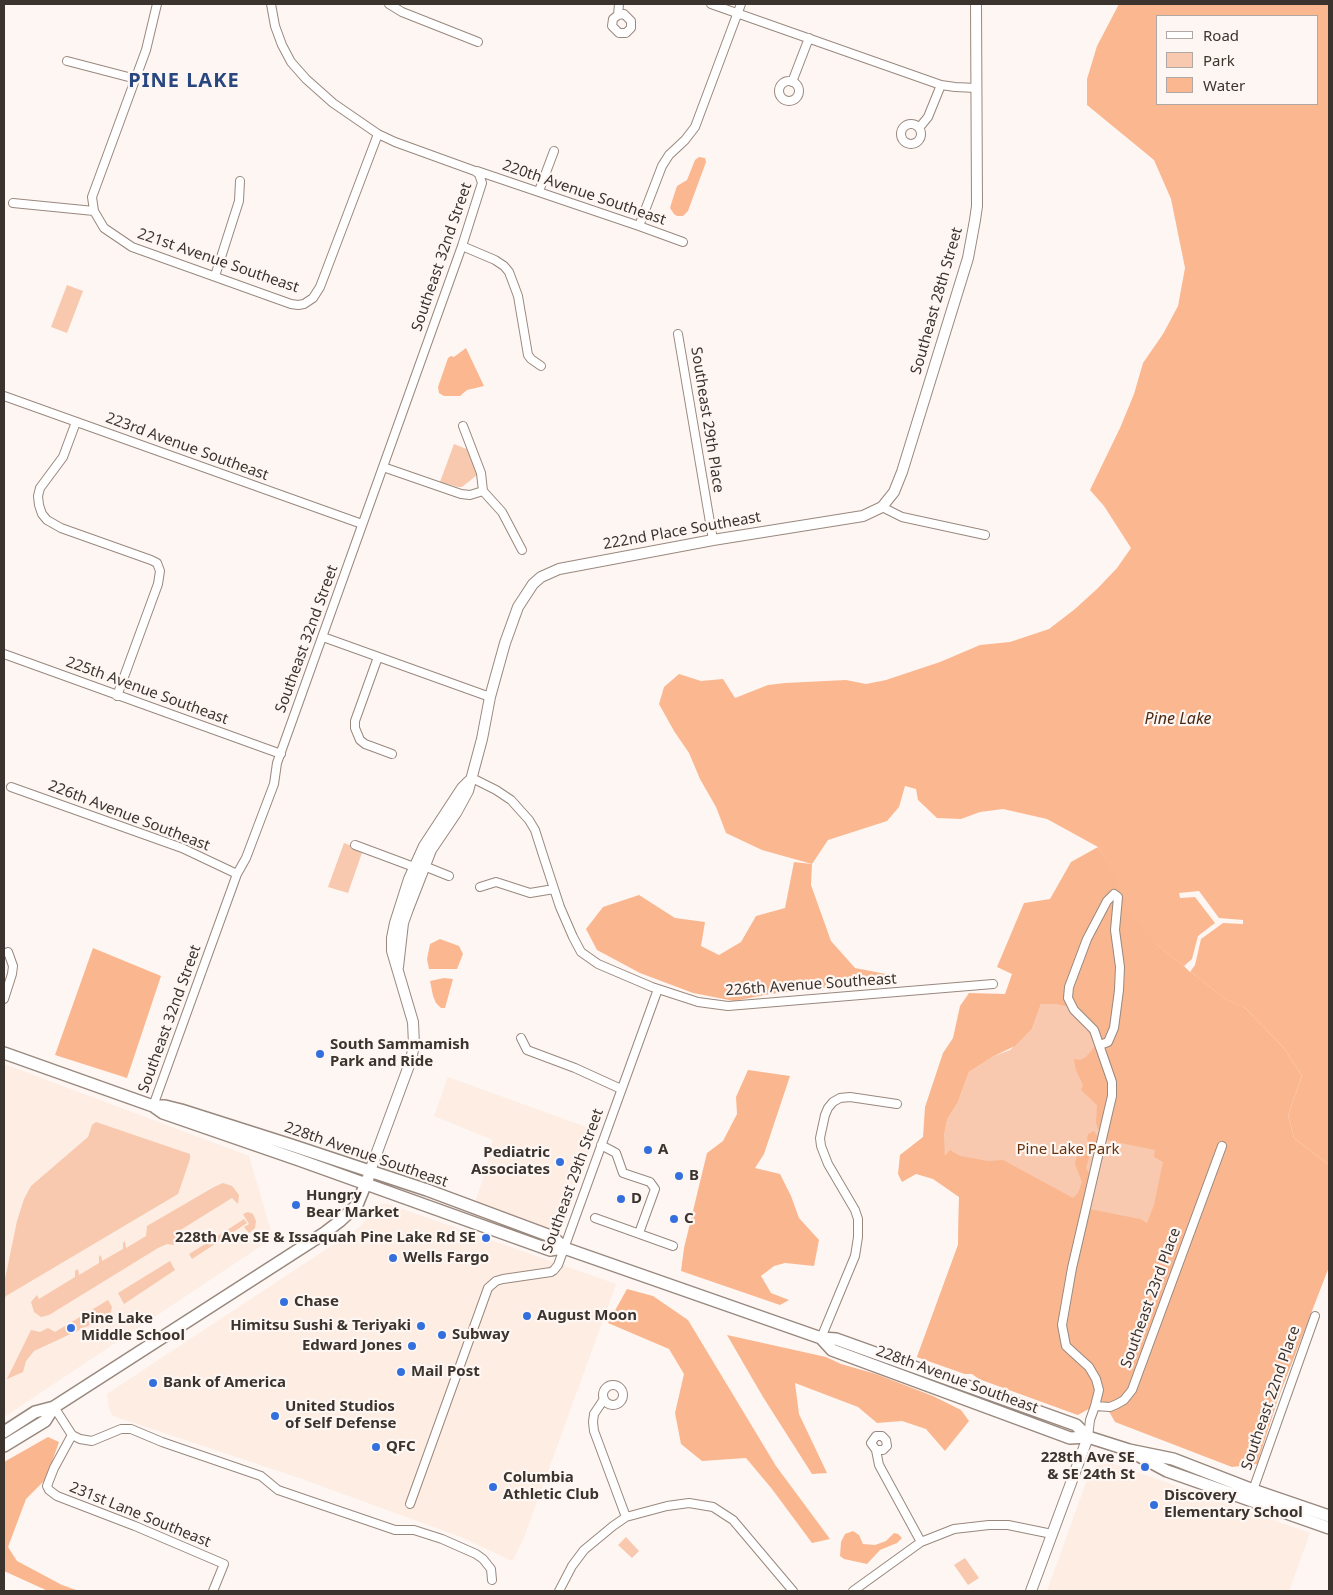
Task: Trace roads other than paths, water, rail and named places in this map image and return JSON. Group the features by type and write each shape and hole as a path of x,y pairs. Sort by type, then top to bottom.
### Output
{"main road":[{"name":"228th Avenue Southeast","path":"4,1053 153,1106 163,1114 366,1183 550,1250 564,1248"},
{"name":"228th Avenue Southeast","path":"153,1106 165,1106 181,1110 427,1190 553,1237 564,1248 821,1338 836,1338 1076,1425 1088,1436 1129,1450 1173,1459 1253,1490 1329,1516"},
{"path":"4,1432 35,1412 54,1406 334,1225 357,1205 370,1172"},
{"name":"228th Avenue Southeast","path":"821,1338 832,1350 1070,1438 1088,1436"},
{"path":"908,1378 914,1366"},
{"path":"4,1446 45,1420 54,1406"},
{"name":"228th Avenue Southeast","path":"1129,1450 1167,1471 1329,1528"},
{"path":"1310,1521 1321,1520 1329,1522"}],"street":[{"path":"12,203 94,211 92,197 146,50 157,4"},
{"name":"220th Avenue Southeast","path":"271,4 275,26 291,62 332,104 378,134 394,142 475,171 489,174 683,242"},
{"path":"389,4 402,12 478,42"},
{"path":"618,15 619,4"},
{"path":"711,4 941,84 976,88"},
{"path":"639,226 662,166 669,155 685,140 695,127 740,4"},
{"name":"Southeast 28th Street","path":"882,507 894,492 902,472 972,239 977,206 976,4"},
{"path":"792,82 809,38"},
{"path":"67,61 136,78"},
{"path":"920,128 928,117 941,84"},
{"name":"221st Avenue Southeast","path":"94,211 104,228 132,246 298,305 313,298 320,287 378,134"},
{"path":"539,192 554,151"},
{"name":"220th Avenue Southeast","path":"475,171 482,178"},
{"name":"Southeast 32nd Street","path":"153,1106 237,874 246,858 274,784 276,768 462,246 481,190 482,178"},
{"path":"214,276 239,202 240,181"},
{"path":"462,246 495,260 504,266 508,272 518,296 528,355 531,360 541,366"},
{"name":"Southeast 29th Place","path":"678,334 713,540"},
{"name":"223rd Avenue Southeast","path":"4,396 362,524"},
{"path":"76,422 63,457 40,488 38,496 39,505 47,520 55,525 151,560 157,563 160,571 158,584 117,696"},
{"path":"463,426 481,473 483,491 502,512 522,550"},
{"path":"383,466 461,494 470,495 483,491"},
{"path":"882,507 902,517 985,535"},
{"name":"222nd Place Southeast","path":"472,778 490,697 512,622 518,607 530,588 541,577 558,569 713,540 863,516 882,507"},
{"path":"323,637 490,697"},
{"name":"225th Avenue Southeast","path":"4,654 281,754"},
{"path":"378,657 354,728 360,740 365,744 392,754"},
{"path":"370,1172 411,1060 414,1045 413,1022 392,951 392,938 398,912 419,867 431,834 462,788 472,778 496,790 511,800 522,811 535,830 554,889 530,893 496,882 480,887"},
{"name":"226th Avenue Southeast","path":"11,787 182,848 237,874"},
{"path":"355,845 449,876"},
{"name":"226th Avenue Southeast","path":"554,889 581,952 598,964 658,989 708,1004 728,1006 993,984"},
{"path":"1031,1591 1088,1436 1090,1420 1099,1390 1096,1379 1089,1367 1066,1346 1062,1325 1072,1268 1112,1096 1112,1082 1094,1030 1074,1010 1068,998 1069,987 1087,940 1107,901 1114,894 1118,897 1115,930 1120,967 1119,990 1114,1028 1108,1042 1100,1044"},
{"path":"4,999 13,966 8,952"},
{"name":"Southeast 29th Street","path":"410,1504 488,1288 496,1281 503,1279 551,1272 558,1265 658,989"},
{"path":"521,1038 527,1050 583,1071 621,1089"},
{"path":"821,1338 855,1256 858,1238 858,1219 855,1210 828,1164 821,1146 820,1138 825,1115 833,1102 840,1098 850,1097 897,1104"},
{"path":"601,1144 616,1153 623,1173 650,1182 654,1189 638,1233"},
{"name":"Southeast 23rd Place","path":"1095,1406 1110,1407 1117,1404 1124,1400 1132,1390 1222,1146"},
{"path":"595,1218 673,1246"},
{"name":"Southeast 22nd Place","path":"1253,1490 1315,1316"},
{"path":"604,1399 594,1414 594,1431 626,1517"},
{"path":"54,1406 72,1435 80,1439 92,1441 120,1429 131,1429 162,1442 261,1476 278,1490 395,1530 421,1532 442,1539 483,1559 491,1569 492,1580"},
{"name":"231st Lane Southeast","path":"72,1435 54,1468 47,1486 49,1490 57,1496 135,1526 224,1564 212,1591"},
{"path":"876,1450 879,1465 921,1542"},
{"path":"559,1591 572,1566 596,1538 626,1517 678,1504 696,1504 713,1507 725,1513 793,1591"},
{"path":"853,1591 921,1542 954,1529 989,1524 1008,1525 1052,1534"}],"water":[{"name":"Pine Lake","path":"1119,4 1329,4 1329,1165 1294,1138 1288,1115 1302,1076 1283,1047 1245,1008 1225,999 1156,944 1130,916 1115,877 1098,847 1047,819 1003,809 980,812 961,819 937,818 918,800 916,789 905,786 899,807 887,821 828,840 812,864 762,850 726,833 716,807 700,779 689,753 659,704 664,687 679,674 701,681 723,679 735,698 768,685 846,680 866,684 886,680 940,662 980,645 1010,642 1049,629 1075,609 1117,568 1131,548 1104,506 1090,490 1120,428 1134,394 1143,363 1163,334 1178,306 1185,268 1171,199 1154,160 1087,105 1087,79 1097,46"},
{"path":"699,157 705,158 706,162 688,211 683,216 677,216 670,208 677,186 687,180 695,160"},
{"path":"466,348 484,386 467,390 460,396 444,396 439,393 438,387 448,358 454,357"},
{"path":"440,939 459,946 463,954 457,969 429,969 427,959 430,944"},
{"path":"444,978 453,979 445,1008 441,1008 433,996 430,981"},
{"path":"853,1531 859,1535 863,1544 875,1545 886,1541 894,1533 902,1538 897,1543 880,1550 867,1564 844,1559 840,1556 841,1542 845,1534"}],"place":[{"name":"South Sammamish Park and Ride","path":"320,1054"},
{"name":"A","path":"648,1150"},
{"name":"Pediatric Associates","path":"560,1162"},
{"name":"B","path":"679,1176"},
{"name":"D","path":"621,1199"},
{"name":"Hungry Bear Market","path":"296,1205"},
{"name":"C","path":"674,1219"},
{"name":"228th Ave SE & Issaquah Pine Lake Rd SE","path":"486,1238"},
{"name":"Wells Fargo","path":"393,1258"},
{"name":"Chase","path":"284,1302"},
{"name":"August Moon","path":"527,1316"},
{"name":"Himitsu Sushi & Teriyaki","path":"421,1326"},
{"name":"Pine Lake Middle School","path":"71,1328"},
{"name":"Subway","path":"442,1335"},
{"name":"Edward Jones","path":"412,1346"},
{"name":"Mail Post","path":"401,1372"},
{"name":"Bank of America","path":"153,1383"},
{"name":"United Studios of Self Defense","path":"275,1416"},
{"name":"QFC","path":"376,1447"},
{"name":"228th Ave SE & SE 24th St","path":"1145,1467"},
{"name":"Columbia Athletic Club","path":"493,1487"},
{"name":"Discovery Elementary School","path":"1154,1505"}],"district":[{"name":"PINE LAKE","path":"184,81"}],"park label":[{"name":"Pine Lake Park","path":"1068,1150"}]}
